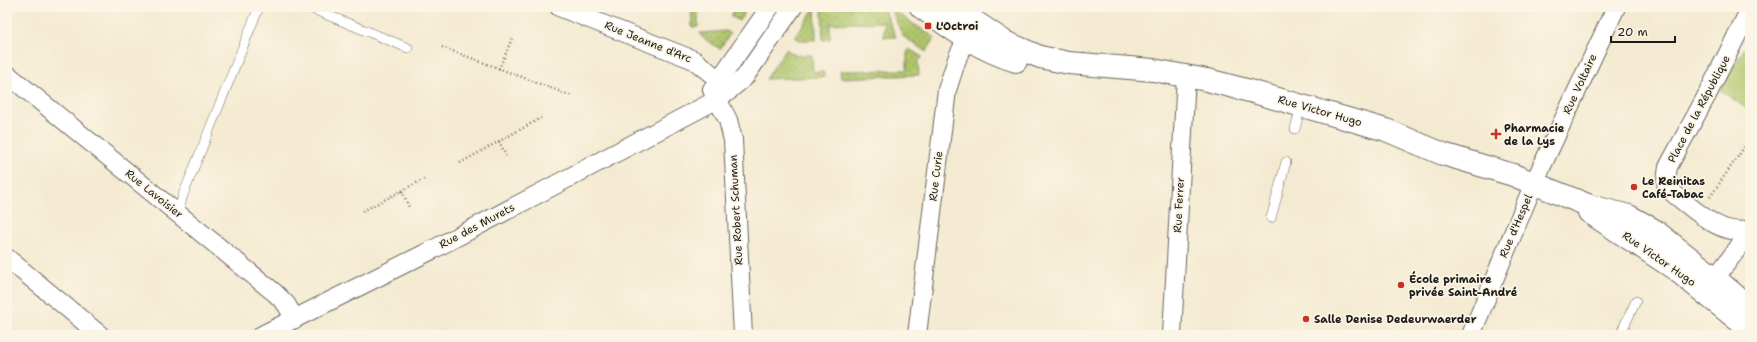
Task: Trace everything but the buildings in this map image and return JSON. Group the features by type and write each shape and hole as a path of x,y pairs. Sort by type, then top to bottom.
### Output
{"main road":[{"name":"Rue Victor Hugo","path":"921,7 971,30 1049,60 1069,64 1127,67 1186,76 1250,91 1386,130 1443,154 1534,183 1562,195 1750,308"},
{"name":"Rue Victor Hugo","path":"953,7 971,30"},
{"name":"Rue Victor Hugo","path":"1710,285 1731,316 1750,330"}],"street":[{"name":"Rue Jeanne d'Arc","path":"559,7 694,60 719,90"},
{"name":"Rue des Murets","path":"719,90 770,7"},
{"name":"Rue des Murets","path":"262,335 446,243 689,114 719,90 744,78 793,7"},
{"name":"Rue Voltaire","path":"1534,183 1616,7"},
{"name":"Place de la République","path":"1750,9 1707,95 1668,167 1666,174 1668,188 1700,213 1726,230 1742,232 1750,229"},
{"name":"Rue Curie","path":"917,335 946,97 953,68 971,30"},
{"name":"Rue Lavoisier","path":"7,74 275,293 286,304 295,319"},
{"name":"Rue Ferrer","path":"1172,335 1186,76"},
{"name":"Rue Robert Schuman","path":"719,90 733,140 743,335"},
{"name":"Rue d'Hespel","path":"1471,335 1534,183"},
{"path":"1710,285 1750,232"},
{"path":"7,258 100,335"}],"lane":[{"path":"178,214 183,195 259,7"},
{"path":"308,7 408,48"},
{"path":"1295,129 1301,106"},
{"path":"1271,218 1286,162"},
{"path":"1620,335 1636,301"}],"path":[{"path":"521,12 523,7"},
{"path":"499,69 513,36"},
{"path":"442,47 572,96"},
{"path":"460,163 541,118"},
{"path":"1700,213 1750,139"},
{"path":"499,141 506,156"},
{"path":"363,211 426,178"},
{"path":"402,191 409,207"}],"green space":[{"path":"691,7 698,7 698,27 692,27"},
{"path":"735,7 748,7 739,21 731,16"},
{"path":"815,7 816,40 800,40 795,37"},
{"path":"822,7 883,7 896,37 884,37 884,22 830,24 830,39 823,40"},
{"path":"891,9 935,38 926,52 903,36"},
{"path":"726,31 730,34 720,49 702,37 700,33"},
{"path":"1750,39 1750,111 1720,90"},
{"path":"786,49 795,55 812,55 813,72 824,72 824,77 766,79"},
{"path":"909,49 922,57 918,62 919,75 841,78 840,71 907,70 907,53"}],"place":[{"name":"L'Octroi","path":"928,26"},
{"name":"Pharmacie de la Lys","path":"1496,134"},
{"name":"Le Reinitas Café-Tabac","path":"1634,187"},
{"name":"École primaire privée Saint-André","path":"1401,285"},
{"name":"Salle Denise Dedeurwaerder","path":"1306,319"}]}
